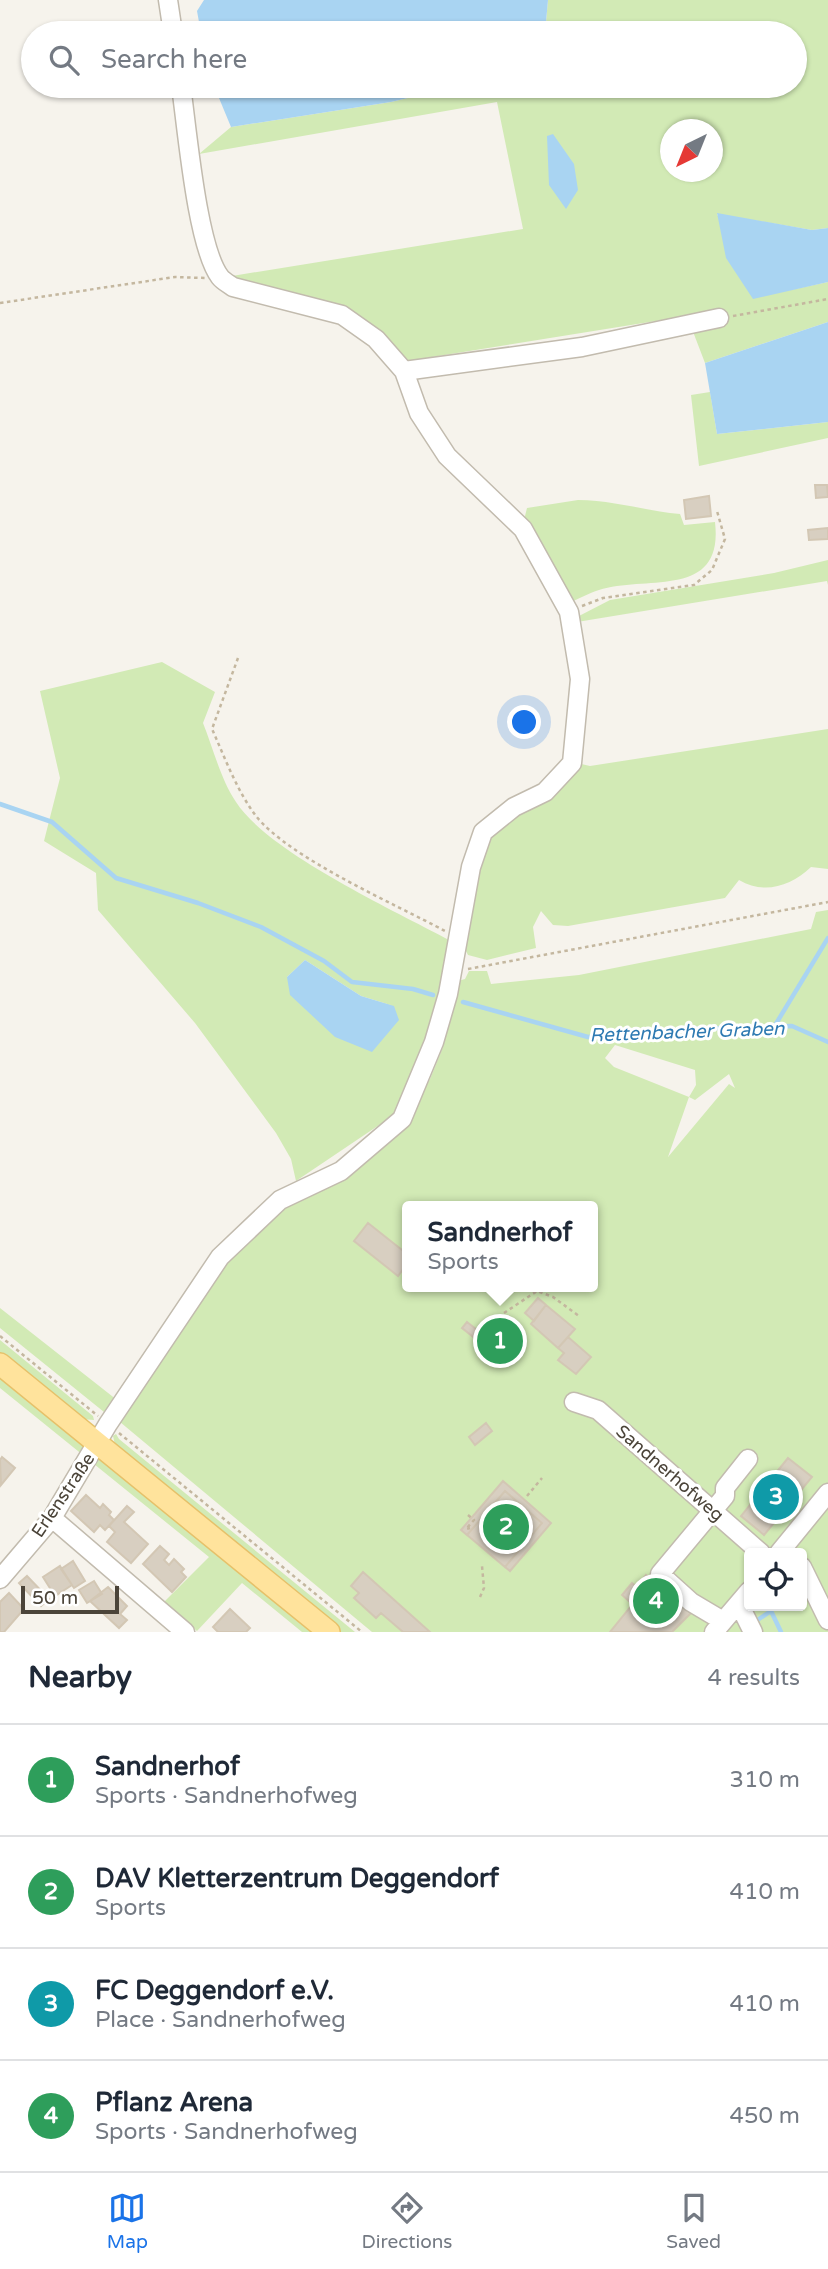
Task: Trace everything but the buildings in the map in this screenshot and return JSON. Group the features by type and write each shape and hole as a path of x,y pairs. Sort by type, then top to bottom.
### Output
{"main road":[{"path":"0,1364 106,1435 329,1632"}],"street":[{"path":"168,0 171,21"},
{"path":"183,98 198,202 209,253 220,278 233,287 342,314 376,338 404,371 582,347 719,318"},
{"name":"Erlenstraße","path":"0,1579 52,1518 220,1256 280,1199 341,1171 402,1119 434,1042 454,972 457,937 471,867 483,832 514,807 545,792 572,763 580,679 569,612 523,529 496,507 447,456 419,413 404,371"},
{"name":"Sandnerhofweg","path":"574,1402 598,1410 755,1548"},
{"path":"744,1597 719,1627 660,1574 725,1496 724,1488 748,1459"},
{"path":"789,1548 828,1493"},
{"path":"52,1518 186,1632"},
{"path":"807,1574 823,1597 828,1620"},
{"path":"748,1611 753,1632"}],"path":[{"path":"0,303 175,277 220,278"},
{"path":"719,318 828,299"},
{"path":"569,612 603,598 694,585 712,570 726,539 717,511"},
{"path":"238,658 212,729 243,796 257,817 278,837 305,855 457,937"},
{"path":"454,972 828,902"},
{"path":"504,1313 537,1292 553,1297 579,1316"},
{"path":"0,1336 99,1417"},
{"path":"106,1435 362,1632"},
{"path":"527,1496 542,1478"},
{"path":"468,1515 474,1520 466,1528 470,1528"},
{"path":"480,1597 484,1588 482,1566"}],"green space":[{"path":"548,0 828,0 828,228 812,230 717,214 753,298 828,282 828,322 705,363 687,316 407,361 386,336 352,312 234,283 232,276 523,229 497,102 199,154 231,127 408,98 807,98 807,21 546,21"},
{"path":"710,392 717,434 828,422 828,438 699,466 691,395"},
{"path":"578,500 680,514 684,525 715,522 715,547 707,563 695,574 678,580 599,590 569,603 523,524 527,508"},
{"path":"828,560 828,585 827,581 577,622 579,616 610,600 774,573"},
{"path":"162,662 215,692 203,723 226,784 236,802 252,821 276,841 335,879 451,941 425,1051 394,1115 296,1181 291,1159 276,1133 195,1023 98,910 96,873 44,841 60,778 40,691","holes":["305,960 361,996 394,1006 287,977"]},
{"path":"828,729 828,869 811,867 795,879 777,886 758,887 739,880 725,898 568,926 553,925 541,911 533,927 536,948 487,960 468,955 465,949 480,859 487,835 577,763 590,766"},
{"path":"828,910 828,1632 372,1632 120,1422 224,1260 283,1207 406,1124 430,1079 443,1047 458,981 465,979 469,971 487,971 491,984 579,975 811,929 816,912","holes":["615,1045 695,1070 696,1085 689,1097 614,1067 605,1058","729,1074 735,1088 729,1084 668,1157 689,1097 695,1100"]},
{"path":"0,1308 117,1400 104,1412 0,1328"},
{"path":"0,1340 93,1416 94,1420 81,1419 0,1354"},
{"path":"0,1376 317,1632 302,1632 242,1583 197,1631 163,1603 209,1557 0,1388"},
{"path":"116,1434 355,1632 340,1632 116,1449 113,1436"}],"water":[{"path":"204,0 548,0 546,21 199,21 197,11"},
{"path":"219,98 408,98 391,102 231,127"},
{"path":"553,134 574,164 578,190 566,209 549,185 547,136"},
{"path":"717,213 812,230 828,228 828,282 753,299 726,258"},
{"path":"828,322 828,422 717,434 705,363"},
{"path":"305,960 361,996 394,1006 399,1020 372,1052 335,1037 290,995 287,977"}],"waterway":[{"name":"Rettenbacher Graben","path":"0,804 52,822 116,878 198,903 261,927 324,961 352,982 413,989 433,995"},
{"path":"774,1027 828,938"},
{"name":"Rettenbacher Graben","path":"463,1002 588,1037 689,1029 792,1026 828,1042"},
{"path":"753,1623 771,1611 781,1632"}],"place":[{"name":"Sandnerhof","path":"500,1341"},
{"name":"FC Deggendorf e.V.","path":"776,1497"},
{"name":"DAV Kletterzentrum Deggendorf","path":"506,1527"},
{"name":"Pflanz Arena","path":"656,1601"}]}
